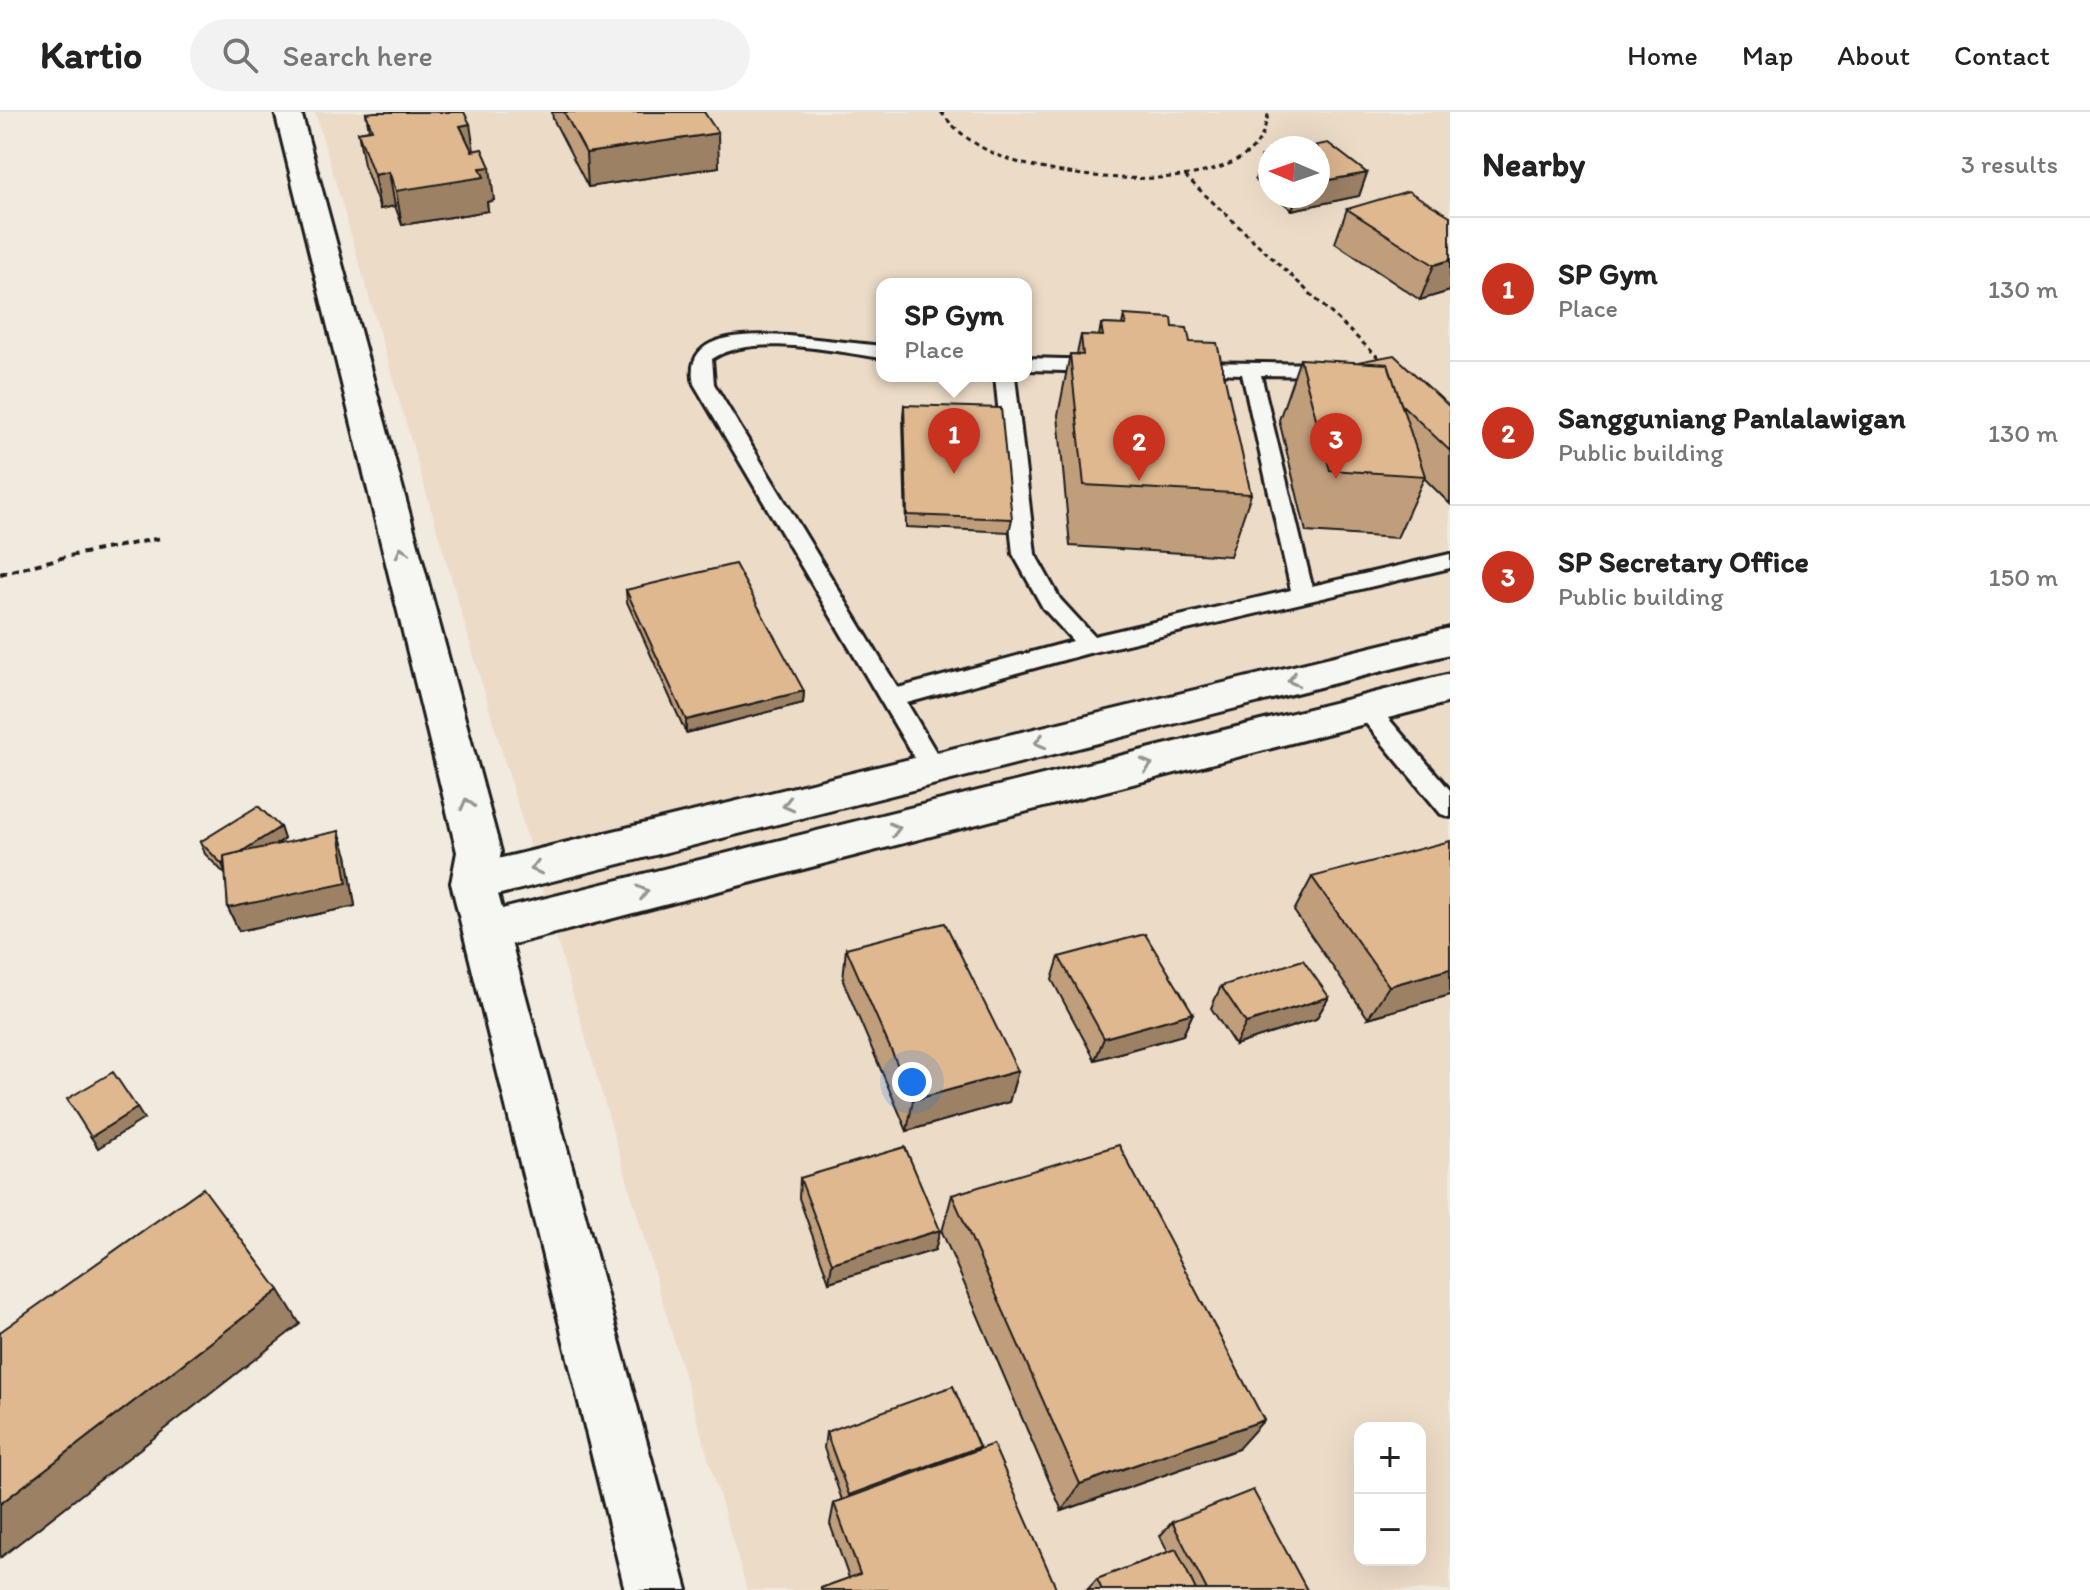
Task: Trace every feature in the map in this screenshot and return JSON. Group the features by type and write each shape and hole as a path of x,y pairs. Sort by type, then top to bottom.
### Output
{"main road":[{"path":"267,112 450,860 477,898"},
{"path":"288,112 479,852 477,898 656,1590"},
{"path":"477,898 934,769 1450,641"},
{"path":"1335,670 1367,709"},
{"path":"477,898 959,813 1450,688"},
{"path":"934,769 959,813"}],"lane":[{"path":"876,351 765,340 724,342 705,355 700,367 704,384 934,769"},
{"path":"1032,364 1122,366"},
{"path":"1170,368 1391,370"},
{"path":"1250,369 1303,593"},
{"path":"1006,382 1024,554 1051,603 1089,645"},
{"path":"894,698 1089,645 1450,561"},
{"path":"1367,709 1450,807"}],"path":[{"path":"941,112 952,127 977,145 1037,168 1127,180 1184,175 1211,169 1251,150 1262,138 1268,125 1269,112"},
{"path":"1184,175 1391,370"},
{"path":"0,574 69,556 161,538"}],"shaded area":[{"path":"315,112 1450,112 1450,1590 747,1590"}],"building":[{"path":"464,112 470,124 460,126 472,151 482,149 490,167 480,168 484,177 396,191 389,172 374,175 358,132 372,130 366,113"},
{"path":"564,112 704,112 718,133 586,153"},
{"path":"1330,145 1367,173 1330,180"},
{"path":"1408,191 1450,216 1450,260 1434,265 1347,209"},
{"path":"1124,315 1172,318 1173,327 1187,328 1190,342 1217,343 1251,494 1084,485 1070,354 1083,355 1081,335 1103,336 1101,324 1126,325"},
{"path":"1394,355 1450,407 1450,451 1401,404 1388,364 1358,362"},
{"path":"1300,359 1388,364 1425,476 1330,470"},
{"path":"904,405 1001,408 1012,519 907,515"},
{"path":"735,564 804,691 686,720 626,590"},
{"path":"258,806 280,827 241,852 224,856 224,863 200,842"},
{"path":"339,831 347,883 228,908 224,856"},
{"path":"1450,841 1450,969 1389,986 1312,877"},
{"path":"945,923 1018,1071 913,1100 846,948"},
{"path":"1145,934 1193,1013 1104,1038 1059,957"},
{"path":"1303,960 1329,997 1246,1023 1221,986"},
{"path":"113,1072 137,1108 91,1137 67,1099"},
{"path":"1119,1145 1264,1420 1080,1484 952,1195"},
{"path":"905,1147 940,1230 832,1263 800,1178"},
{"path":"203,1188 279,1290 0,1504 0,1332"},
{"path":"953,1386 979,1447 849,1495 826,1432"},
{"path":"993,1444 1057,1590 822,1590 860,1574 834,1503"},
{"path":"1253,1490 1307,1590 1207,1590 1172,1522"},
{"path":"1176,1549 1196,1590 1102,1590 1097,1579"}],"place":[{"name":"SP Gym","path":"954,474"},
{"name":"SP Secretary Office","path":"1336,479"},
{"name":"Sangguniang Panlalawigan","path":"1139,481"}]}
